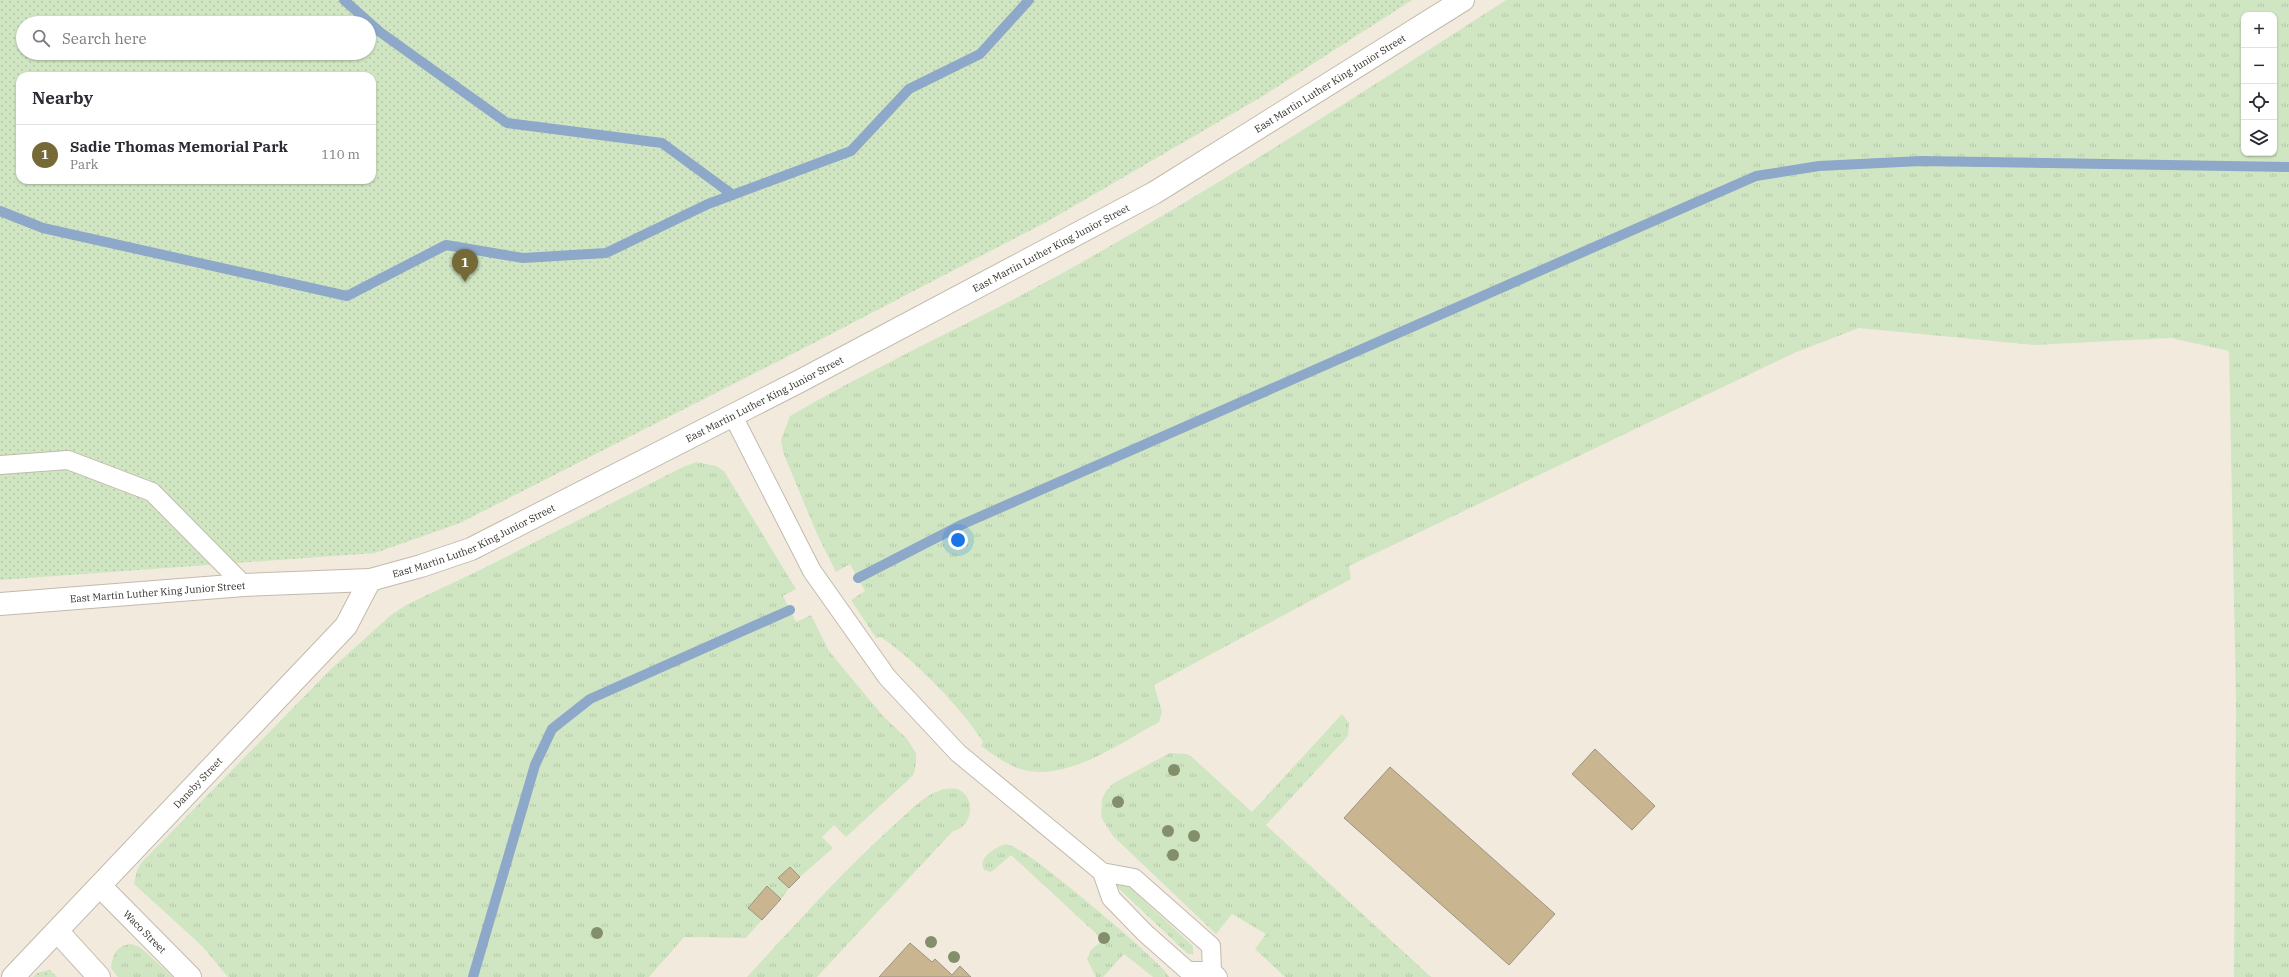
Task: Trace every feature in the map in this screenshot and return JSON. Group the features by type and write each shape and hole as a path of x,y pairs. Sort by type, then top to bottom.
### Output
{"street":[{"name":"East Martin Luther King Junior Street","path":"0,604 244,585 370,580 421,566 471,549 733,416 1154,193 1463,0"},
{"name":"Dansby Street","path":"14,977 346,626 370,580"},
{"name":"Waco Street","path":"100,886 190,977"},
{"path":"58,932 99,977"}],"lane":[{"path":"733,416 812,571 887,677 958,753 1102,872 1134,878 1211,946 1215,974 1188,971 1145,933 1111,898 1102,872"},
{"path":"0,465 68,460 152,492 244,585"}],"green space":[{"path":"0,0 1412,0 1263,96 1050,220 812,344 460,523 375,553 0,580"},
{"path":"1506,0 2289,0 2289,977 2234,977 2236,702 2229,351 2171,338 2034,345 1859,328 1794,353 1349,566 1351,579 1154,685 1162,712 1159,722 1092,759 1056,771 1038,772 1015,767 981,746 983,742 963,714 936,685 908,659 881,637 876,638 851,600 865,591 850,564 836,572 817,534 783,452 781,440 790,416 856,379 1025,293 1116,243 1229,176"},
{"path":"697,462 716,466 724,471 796,589 783,596 796,622 811,615 829,651 882,715 907,739 916,753 914,774 846,837 834,825 822,837 833,848 800,877 790,867 779,878 789,888 781,899 767,886 748,908 762,920 746,938 684,937 649,977 228,977 202,946 134,884 137,870 142,862 331,669 391,615 408,604 478,571 685,466"},
{"path":"1342,714 1349,723 1348,736 1266,825 1431,977 1285,977 1255,949 1266,934 1232,914 1216,934 1113,836 1101,817 1102,799 1106,791 1114,783 1170,753 1187,754 1192,757 1252,812"},
{"path":"944,789 957,789 964,793 968,799 970,812 965,824 959,829 953,831 817,977 747,977 855,862 923,799"},
{"path":"1006,844 1027,855 1081,897 1148,954 1169,977 1153,977 1124,954 1103,977 1096,977 1087,959 1091,950 1103,940 1011,855 991,872 984,870 982,864 985,857 998,847"},
{"path":"1116,881 1123,881 1193,946 1193,954 1188,954 1117,887"},
{"path":"131,944 140,947 173,977 118,977 111,968 114,955 122,947"},
{"path":"50,970 57,977 33,977 37,973"}],"building":[{"path":"1595,749 1655,806 1632,830 1572,774"},
{"path":"1390,767 1555,914 1509,965 1344,818"},
{"path":"790,867 800,877 789,888 778,878"},
{"path":"767,886 781,899 762,920 748,908"},
{"path":"910,943 932,962 935,959 952,975 960,966 971,977 879,977"}],"waterway":[{"path":"344,0 362,16"},
{"path":"0,211 43,228 347,296 446,245 523,258 606,253 708,204 851,151 909,89 980,54 1029,0"},
{"path":"376,28 507,123 662,143 733,195"},
{"path":"858,578 961,525 1756,176 1819,166 1921,161 2289,167"},
{"path":"473,977 535,765 552,729 590,699 790,610"}],"place":[{"name":"Sadie Thomas Memorial Park","path":"465,282"}]}
